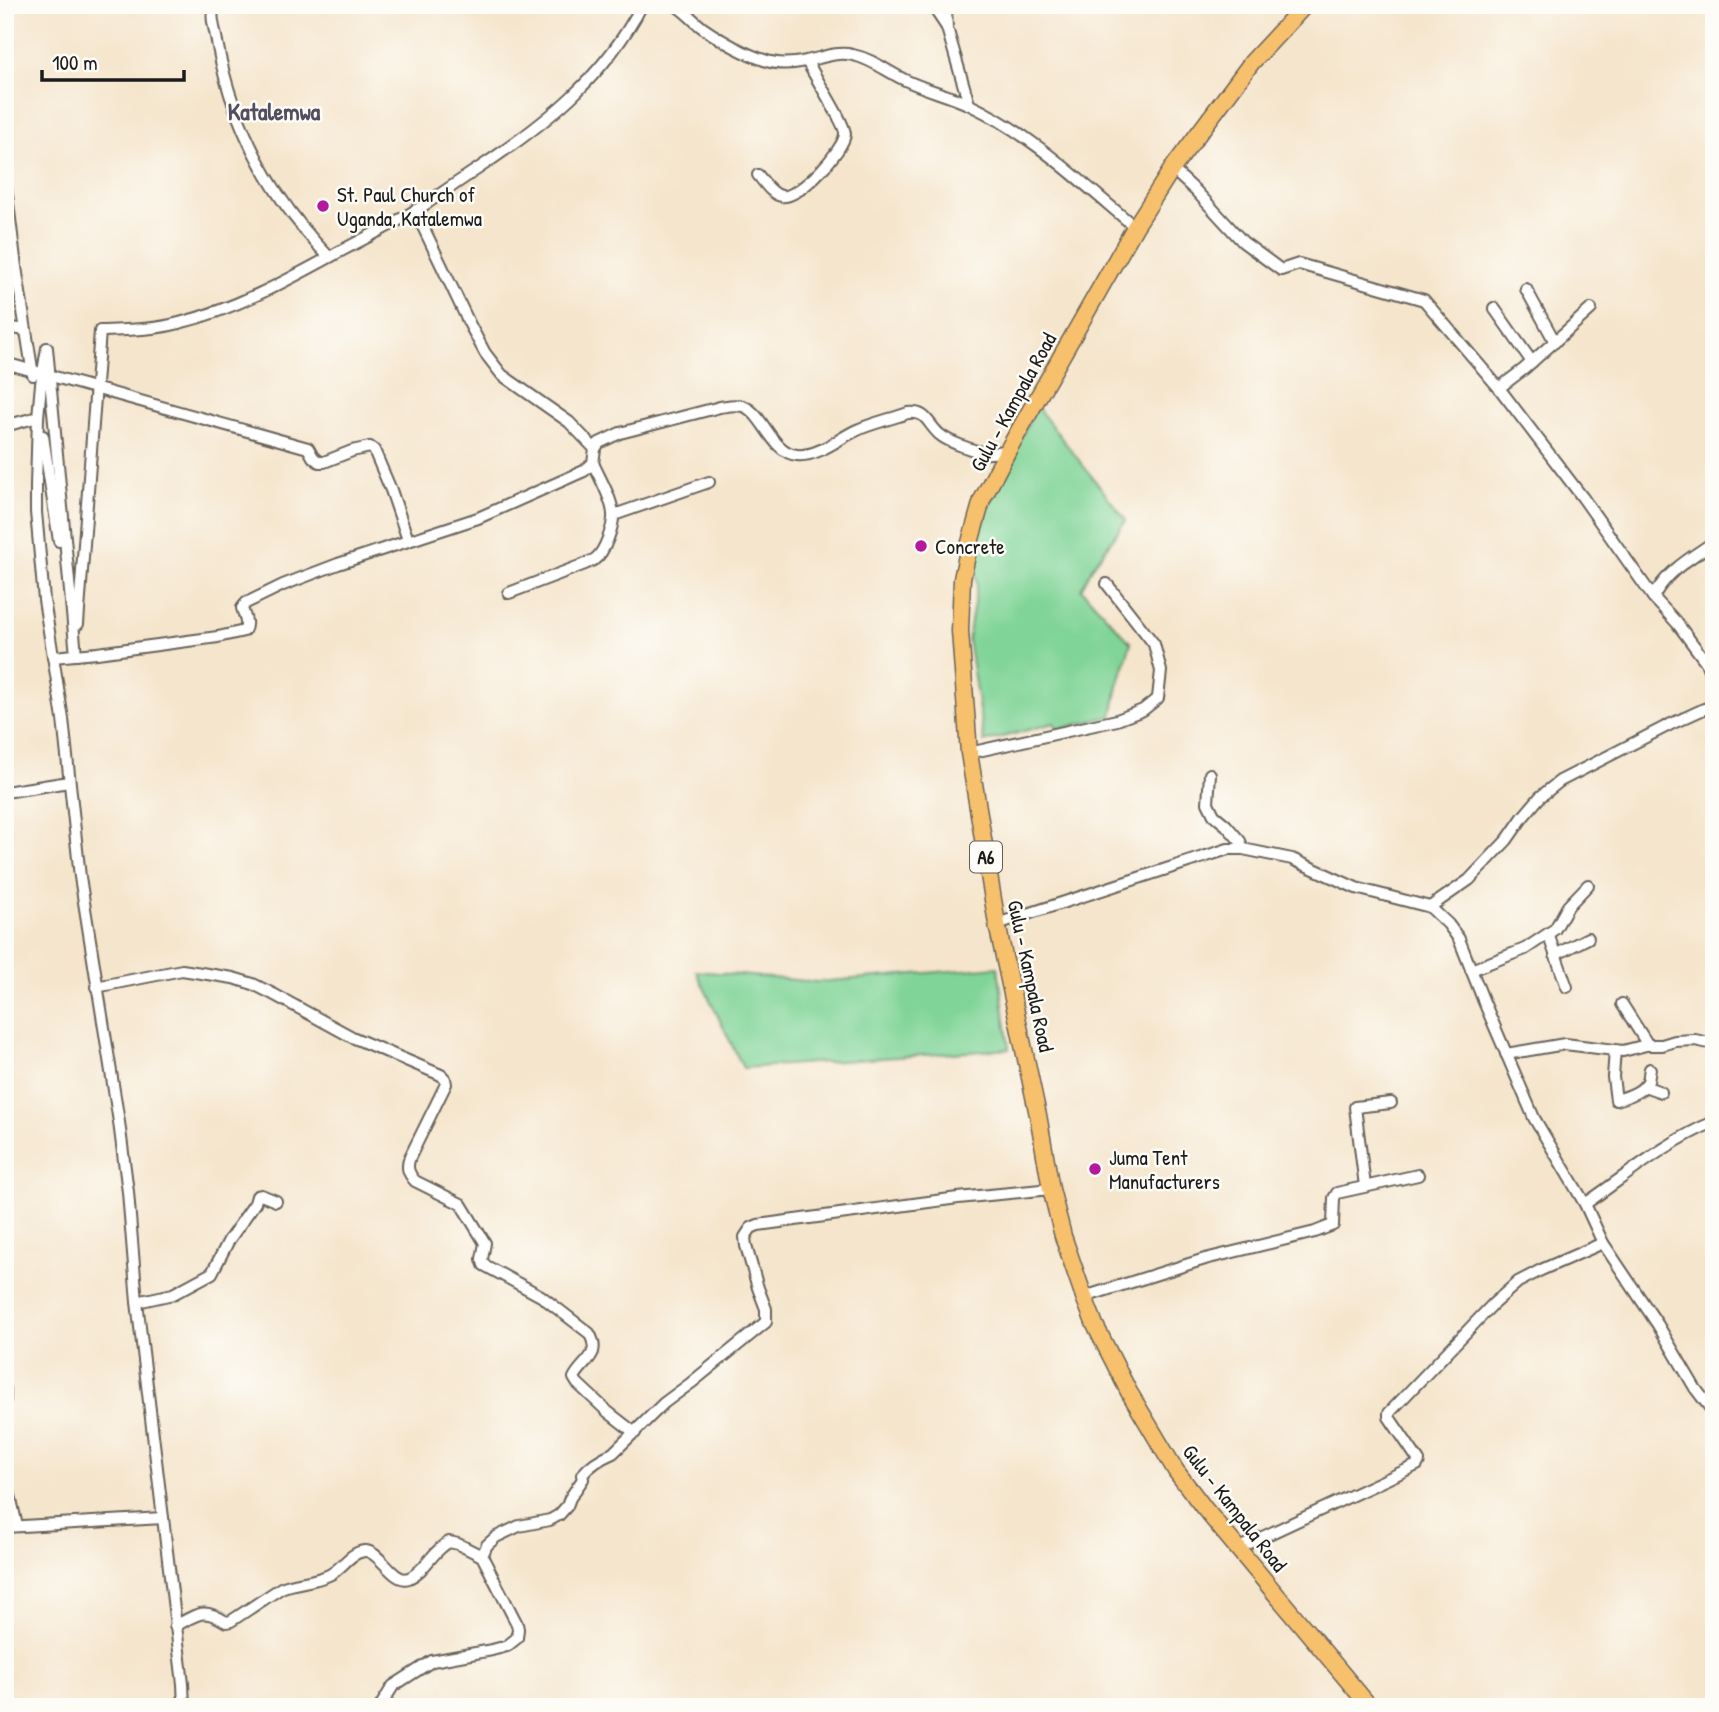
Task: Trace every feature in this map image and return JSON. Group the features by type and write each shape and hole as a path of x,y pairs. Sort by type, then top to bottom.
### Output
{"main road":[{"name":"Gulu - Kampala Road","path":"1305,5 1252,62 1172,169 1135,227 1008,450 982,500 969,546 961,579 960,631 969,753 997,923 1051,1189 1063,1236 1084,1297 1129,1392 1176,1471 1370,1707"}],"street":[{"path":"214,5 212,25 238,119 270,181 308,236 329,257"},
{"path":"76,655 100,331 179,324 220,310 294,277 415,210 526,136 578,91 617,47 642,5"},
{"path":"929,5 947,28"},
{"path":"950,5 946,10 947,28 969,104"},
{"path":"681,6 702,27 742,51 766,61 783,64 841,53 853,55 866,59 906,81 969,104 1036,144 1135,227"},
{"path":"758,175 776,195 787,196 799,191 823,167 844,139 845,128 807,61"},
{"path":"1172,169 1243,242 1281,270 1299,264 1424,300 1499,388 1583,498 1653,597 1677,623 1706,662 1714,683"},
{"path":"5,179 16,267 76,655"},
{"path":"415,210 485,353 502,374 569,422 595,449"},
{"path":"1526,289 1555,342"},
{"path":"1494,308 1532,362"},
{"path":"1499,388 1591,309"},
{"path":"5,327 26,330"},
{"path":"76,655 47,348 38,417 36,512 44,600 62,719 80,877 128,1192 137,1302 184,1707"},
{"path":"5,363 308,448 319,462 370,447 374,450 391,490 408,540"},
{"path":"509,593 595,559 602,552 614,515 593,463 595,449 598,443 620,433 720,407 741,405 755,415 779,446 788,453 802,456 858,430 916,412 922,414 939,435 954,442 989,454 1008,450"},
{"path":"5,426 38,417"},
{"path":"53,657 210,638 244,631 246,621 242,608 246,603 309,574 478,518 583,471 593,463"},
{"path":"614,515 709,482"},
{"path":"1653,597 1670,573 1714,542"},
{"path":"969,753 1117,720 1143,710 1158,698 1160,671 1154,644 1107,584"},
{"path":"1430,907 1469,880 1507,840 1540,797 1560,781 1671,724 1714,706"},
{"path":"1210,774 1208,803 1214,815 1226,825 1244,849"},
{"path":"5,792 69,782"},
{"path":"997,923 1228,849 1244,849 1292,859 1356,888 1430,907 1459,939 1534,1118 1585,1204 1602,1243 1627,1278 1695,1388 1714,1413"},
{"path":"1471,970 1525,949 1555,929 1568,906 1588,885"},
{"path":"1548,934 1567,988"},
{"path":"1555,955 1588,938"},
{"path":"96,987 182,970 233,978 253,984 352,1037 445,1079 446,1084 410,1157 410,1175 415,1181 461,1204 485,1243 482,1260 484,1265 541,1296 589,1333 593,1340 592,1357 576,1374 576,1383 635,1433"},
{"path":"1622,1004 1647,1045"},
{"path":"1506,1054 1565,1044 1623,1051 1675,1041 1695,1040 1714,1044"},
{"path":"1615,1050 1613,1077 1616,1100 1644,1086 1648,1081 1650,1069"},
{"path":"1644,1086 1661,1092"},
{"path":"1365,1186 1355,1107 1391,1103"},
{"path":"1585,1204 1668,1147 1714,1122"},
{"path":"1084,1297 1205,1259 1331,1227 1334,1198 1341,1191 1418,1175"},
{"path":"482,1556 486,1545 496,1537 559,1515 567,1506 586,1470 613,1453 664,1403 766,1322 766,1309 746,1246 747,1232 751,1228 958,1198 1051,1189"},
{"path":"137,1302 173,1294 212,1273 257,1196 276,1201"},
{"path":"1239,1548 1416,1466 1419,1461 1389,1417 1389,1413 1493,1304 1518,1282 1602,1243"},
{"path":"5,1389 5,1400"},
{"path":"5,1466 18,1526"},
{"path":"5,1527 163,1518"},
{"path":"175,1626 206,1612 215,1614 226,1622 231,1621 281,1588 329,1575 345,1561 363,1551 372,1553 394,1574 403,1578 409,1578 418,1572 449,1542 482,1556 517,1624 517,1638 507,1646 432,1661 393,1686 380,1707"}],"green space":[{"path":"1037,407 1126,520 1093,566 1081,589 1131,643 1112,716 1058,729 1054,723 984,742 968,639 977,585 974,553 996,486"},
{"path":"998,967 1009,1049 743,1068 696,971 817,982"}],"place":[{"name":"St. Paul Church of Uganda, Katalemwa","path":"323,206"},
{"name":"Concrete","path":"921,546"},
{"name":"Juma Tent Manufacturers","path":"1095,1169"}],"district":[{"name":"Katalemwa","path":"274,111"}]}
